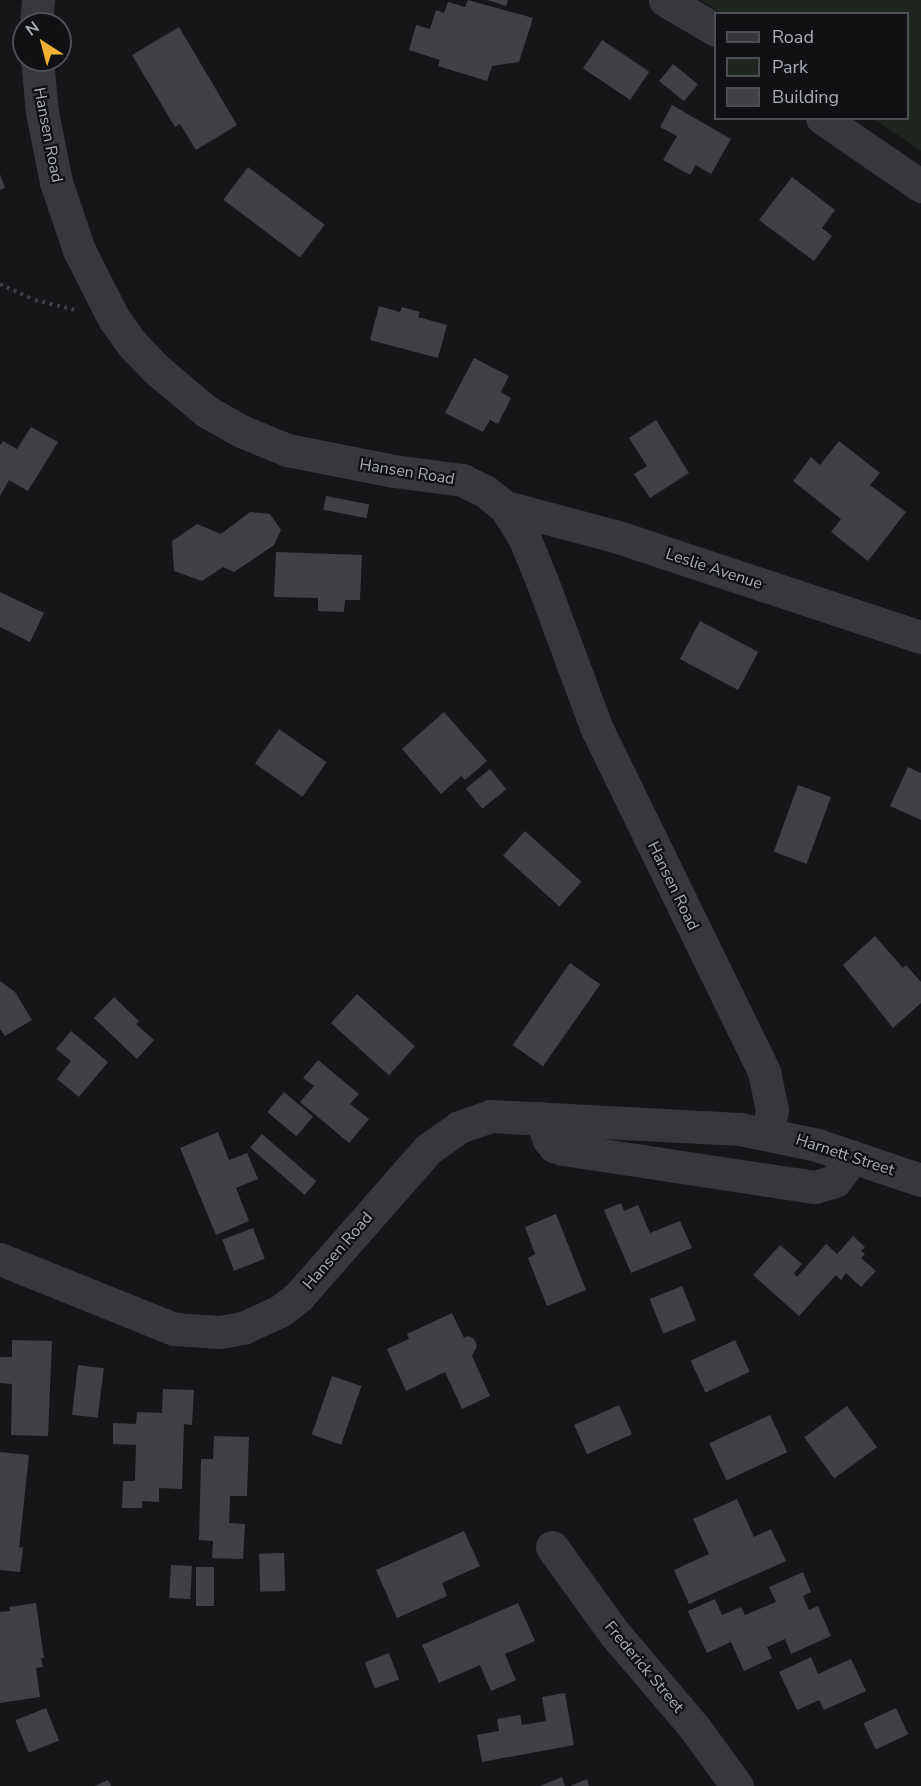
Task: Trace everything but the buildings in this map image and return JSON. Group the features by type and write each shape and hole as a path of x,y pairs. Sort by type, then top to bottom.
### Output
{"street":[{"path":"665,0 714,29"},
{"name":"Hansen Road","path":"0,1259 174,1329 220,1332 243,1328 280,1311 298,1296 428,1149 442,1137 473,1121 491,1116 541,1118 711,1126 768,1134 772,1109 764,1072 596,728 524,537 505,507 486,491 462,480 286,450 241,431 206,411 180,392 133,345 114,319 79,250 56,182 42,112 38,72"},
{"path":"825,120 921,186"},
{"name":"Leslie Avenue","path":"505,507 615,536 921,637"},
{"path":"541,1118 549,1140 562,1149 814,1187 835,1181 854,1157"},
{"name":"Harnett Street","path":"768,1134 818,1145 921,1180"},
{"name":"Frederick Street","path":"552,1547 614,1633 694,1727 737,1786"}],"path":[{"path":"0,284 35,300 114,319"}],"green space":[{"path":"701,0 921,0 921,151 875,120 909,120 909,12 719,12"}]}
